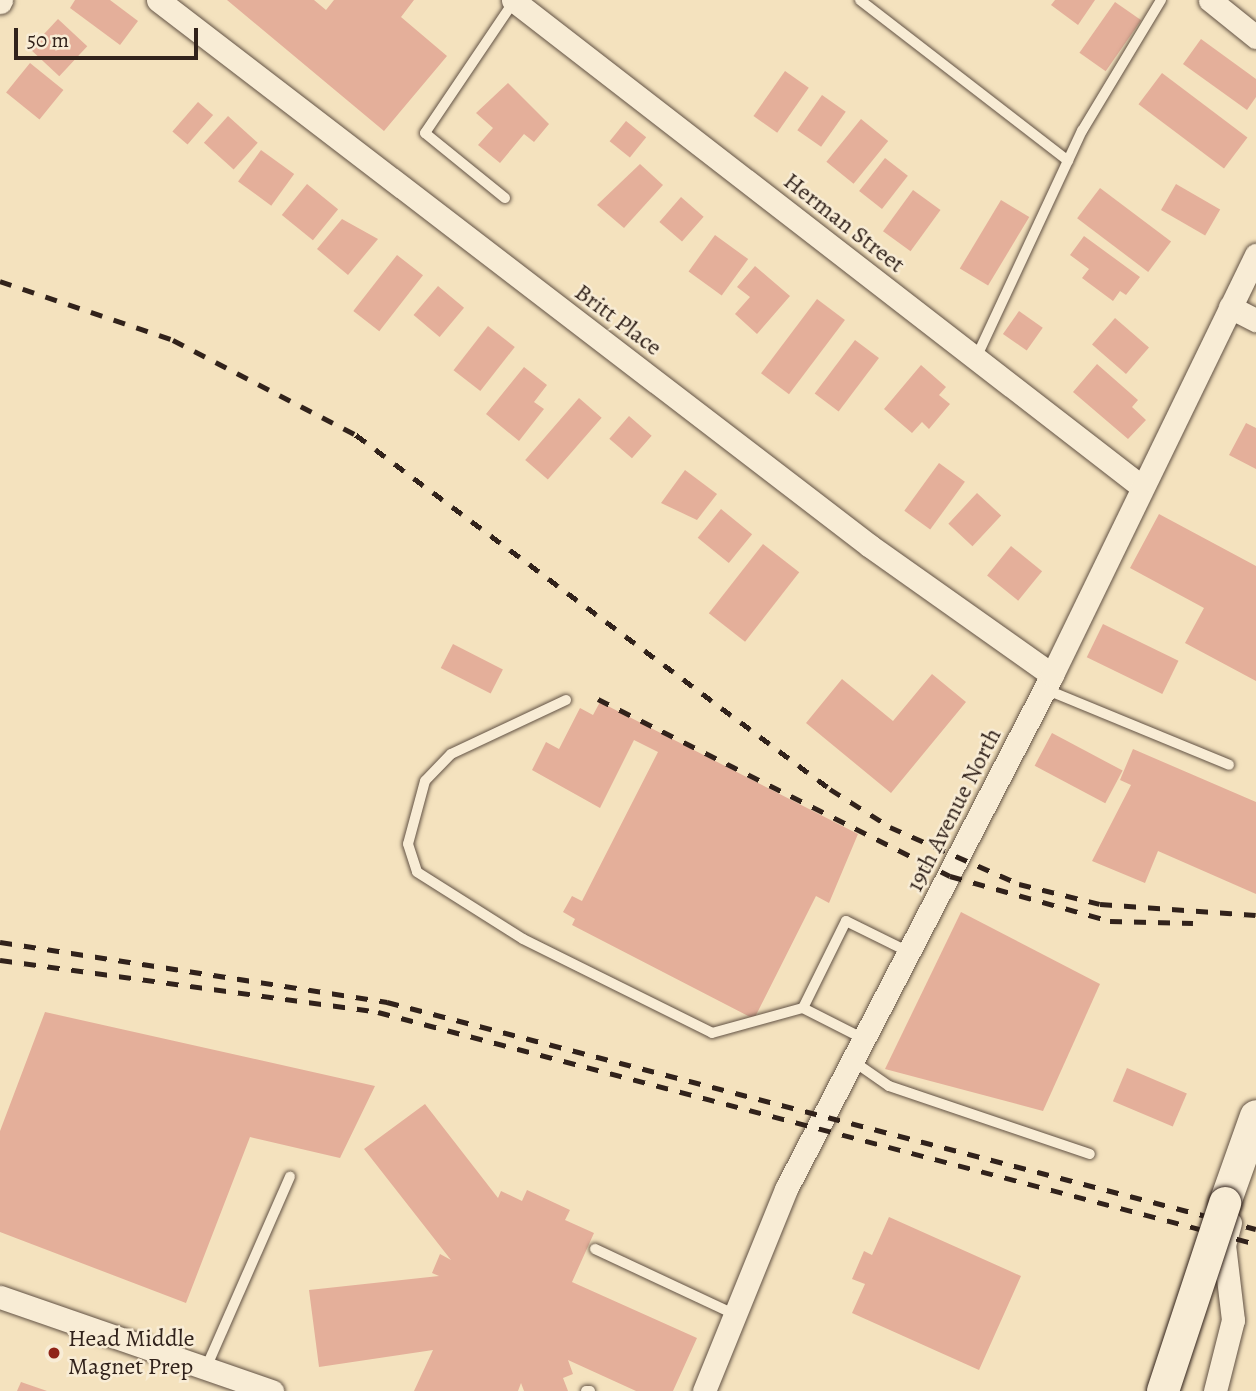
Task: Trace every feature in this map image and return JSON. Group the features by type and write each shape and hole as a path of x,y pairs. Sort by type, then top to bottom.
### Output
{"main road":[{"path":"1163,1391 1256,1116"}],"street":[{"name":"Britt Place","path":"158,0 1048,682"},
{"path":"1210,0 1256,37"},
{"name":"Herman Street","path":"514,1 1142,487"},
{"name":"19th Avenue North","path":"704,1391 738,1316 786,1189 1048,682 1256,255"},
{"path":"1230,307 1256,320"},
{"path":"1215,1391 1233,1320 1224,1245 1256,1158"},
{"path":"0,1297 272,1391"}],"lane":[{"path":"860,0 1068,162"},
{"path":"976,358 1068,162 1161,0"},
{"path":"505,198 425,133 514,1"},
{"path":"1048,682 1230,765"},
{"path":"566,701 451,754 425,781 408,844 417,872 523,939 712,1033 803,1007 864,1039"},
{"path":"803,1007 846,921 910,953"},
{"path":"853,1061 889,1086 1090,1154"},
{"path":"206,1368 290,1177"},
{"path":"594,1249 738,1316"}],"building":[{"path":"75,0 110,0 138,21 120,45 70,8"},
{"path":"227,0 314,0 326,10 334,0 414,0 401,17 447,56 384,131"},
{"path":"1055,0 1095,0 1078,25 1051,5"},
{"path":"1115,2 1141,20 1106,71 1079,53"},
{"path":"58,19 87,46 59,76 30,49"},
{"path":"1201,39 1256,79 1256,97 1247,110 1183,64"},
{"path":"30,63 63,90 40,120 6,93"},
{"path":"785,71 809,88 777,133 753,116"},
{"path":"1162,73 1247,137 1224,169 1139,104"},
{"path":"508,83 549,124 534,142 524,134 500,163 478,145 493,128 476,113"},
{"path":"822,95 846,112 821,147 797,130"},
{"path":"198,102 213,115 188,145 172,131"},
{"path":"228,116 258,143 234,170 204,143"},
{"path":"861,119 888,141 854,184 826,162"},
{"path":"626,121 646,137 630,158 610,141"},
{"path":"261,150 294,174 271,206 238,182"},
{"path":"885,158 908,176 882,209 859,191"},
{"path":"640,164 663,185 624,228 597,205"},
{"path":"307,184 338,209 313,240 282,215"},
{"path":"1176,184 1220,210 1205,235 1161,210"},
{"path":"1100,188 1171,242 1148,272 1077,218"},
{"path":"913,190 941,210 911,251 883,231"},
{"path":"681,197 704,217 682,242 659,222"},
{"path":"1001,200 1029,217 988,286 960,269"},
{"path":"342,219 378,239 348,275 317,249"},
{"path":"715,235 748,259 722,296 689,271"},
{"path":"1084,236 1140,277 1126,295 1120,291 1113,301 1082,278 1089,269 1070,255"},
{"path":"397,255 423,275 379,331 353,311"},
{"path":"755,266 790,296 757,334 735,314 750,297 737,287"},
{"path":"438,286 464,308 440,337 414,315"},
{"path":"817,299 845,320 789,394 761,373"},
{"path":"1019,311 1043,328 1027,351 1003,334"},
{"path":"1115,318 1149,348 1126,374 1092,344"},
{"path":"488,326 515,347 480,391 454,370"},
{"path":"855,340 879,358 839,412 815,394"},
{"path":"1097,364 1138,400 1132,407 1146,420 1128,439 1073,392"},
{"path":"921,365 946,387 939,395 950,404 929,429 922,422 912,433 884,409"},
{"path":"524,367 547,385 534,402 544,409 519,441 486,414"},
{"path":"579,398 602,418 548,480 525,460"},
{"path":"629,416 652,436 632,458 609,439"},
{"path":"1246,423 1256,428 1256,469 1229,455"},
{"path":"939,463 965,482 930,530 904,511"},
{"path":"685,470 717,494 697,520 661,503"},
{"path":"977,493 1001,516 972,546 948,524"},
{"path":"721,509 752,534 729,563 698,538"},
{"path":"1159,514 1256,566 1256,681 1185,643 1204,608 1130,568"},
{"path":"763,544 799,572 745,642 709,613"},
{"path":"1011,546 1042,571 1018,601 987,576"},
{"path":"1103,624 1178,661 1162,694 1087,657"},
{"path":"453,644 503,669 491,693 441,668"},
{"path":"932,674 966,702 891,793 806,723 842,679 893,721"},
{"path":"600,702 858,834 829,903 816,896 754,1019 572,925 575,919 563,912 572,896 582,901 658,752 634,740 600,808 532,770 546,742 559,749 580,708 593,715"},
{"path":"1052,733 1123,771 1105,803 1035,766"},
{"path":"1133,749 1256,802 1256,894 1158,851 1145,883 1092,861 1131,785 1120,780"},
{"path":"961,912 1100,984 1043,1111 885,1069"},
{"path":"45,1012 375,1086 340,1158 250,1137 186,1303 0,1232 0,1131"},
{"path":"1127,1068 1187,1093 1173,1127 1113,1101"},
{"path":"425,1104 498,1198 501,1191 522,1201 527,1190 570,1210 565,1220 594,1233 572,1282 697,1338 673,1391 636,1391 568,1360 573,1374 563,1378 568,1391 524,1391 521,1383 518,1391 414,1391 433,1350 319,1367 309,1290 439,1276 432,1273 440,1254 451,1260 364,1149"},
{"path":"889,1217 1021,1276 979,1370 852,1313 865,1284 852,1279 864,1251 872,1255"},
{"path":"21,1382 47,1391 17,1391"}],"railway":[{"path":"0,281 173,340 356,435 830,789 890,827 1019,884 1100,904 1256,915"},
{"path":"598,699 950,876 1110,921 1193,923"},
{"path":"0,942 387,1002 1256,1229"},
{"path":"0,960 378,1012 1256,1244"}],"place":[{"name":"Head Middle Magnet Prep","path":"54,1353"}]}
